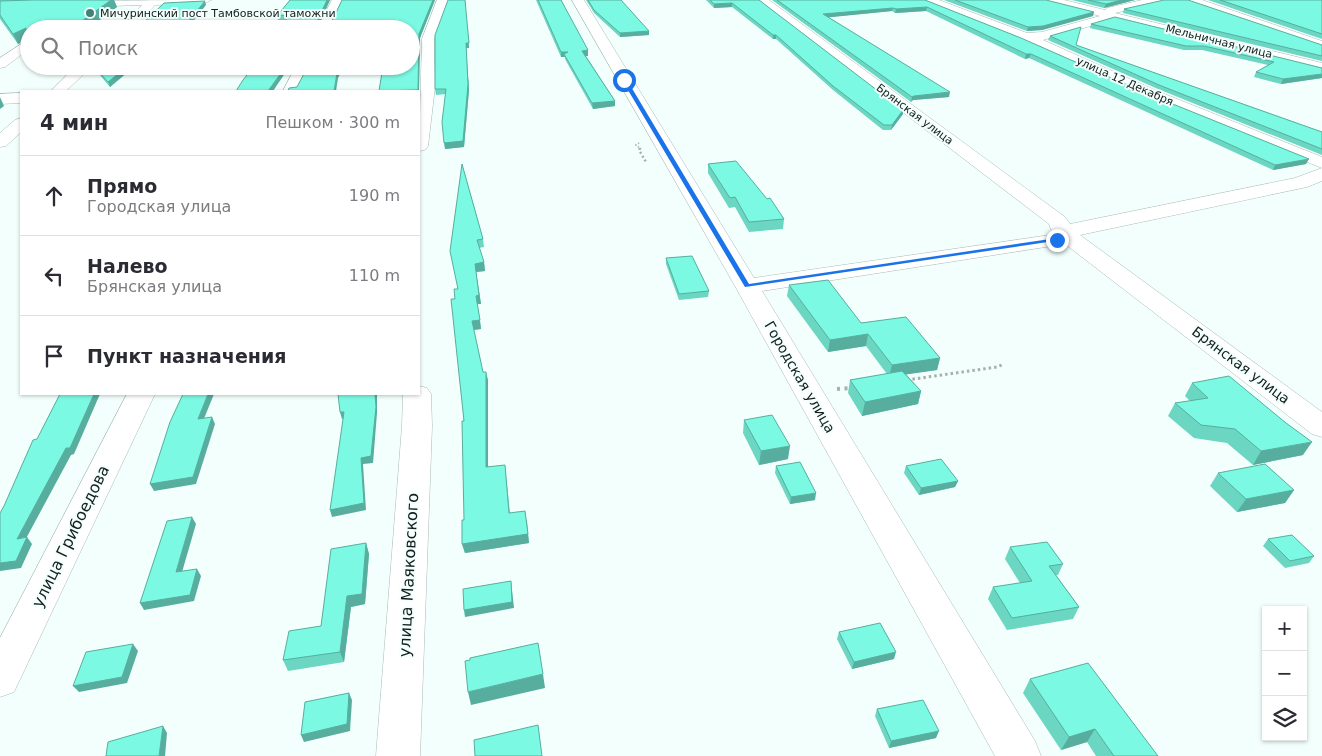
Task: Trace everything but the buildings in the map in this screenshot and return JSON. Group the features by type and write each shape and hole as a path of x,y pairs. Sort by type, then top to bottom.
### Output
{"street":[{"path":"65,4 205,0"},
{"path":"328,20 338,0"},
{"path":"420,139 428,87 428,39 444,0"},
{"name":"Городская улица","path":"578,0 810,393 1019,756"},
{"name":"Брянская улица","path":"762,0 1058,222 1063,232 1322,427"},
{"name":"улица 12 Декабря","path":"929,0 1026,37 1152,94 1322,163"},
{"name":"Мельничная улица","path":"1050,0 1322,67"},
{"path":"1101,12 1158,0"},
{"path":"1191,0 1322,45"},
{"path":"134,20 152,1"},
{"name":"Мельничная улица","path":"1026,37 1043,36 1116,16"},
{"path":"1237,28 1262,24"},
{"path":"1199,36 1223,31"},
{"path":"10,38 20,37"},
{"path":"0,64 20,50"},
{"path":"59,90 75,75"},
{"path":"291,90 299,75"},
{"path":"0,100 20,98"},
{"path":"0,142 20,124"},
{"path":"747,286 1057,240 1063,232 1300,183 1322,174"},
{"path":"1300,183 1322,191"},
{"name":"улица Грибоедова","path":"0,679 141,395"},
{"name":"улица Маяковского","path":"398,756 417,395"}],"path":[{"path":"898,381 997,367 1004,364"},
{"path":"810,393 859,386"}],"place":[{"name":"Мичуринский пост Тамбовской таможни","path":"90,13"}],"route":[{"path":"624,80 747,286 1057,240"}]}
